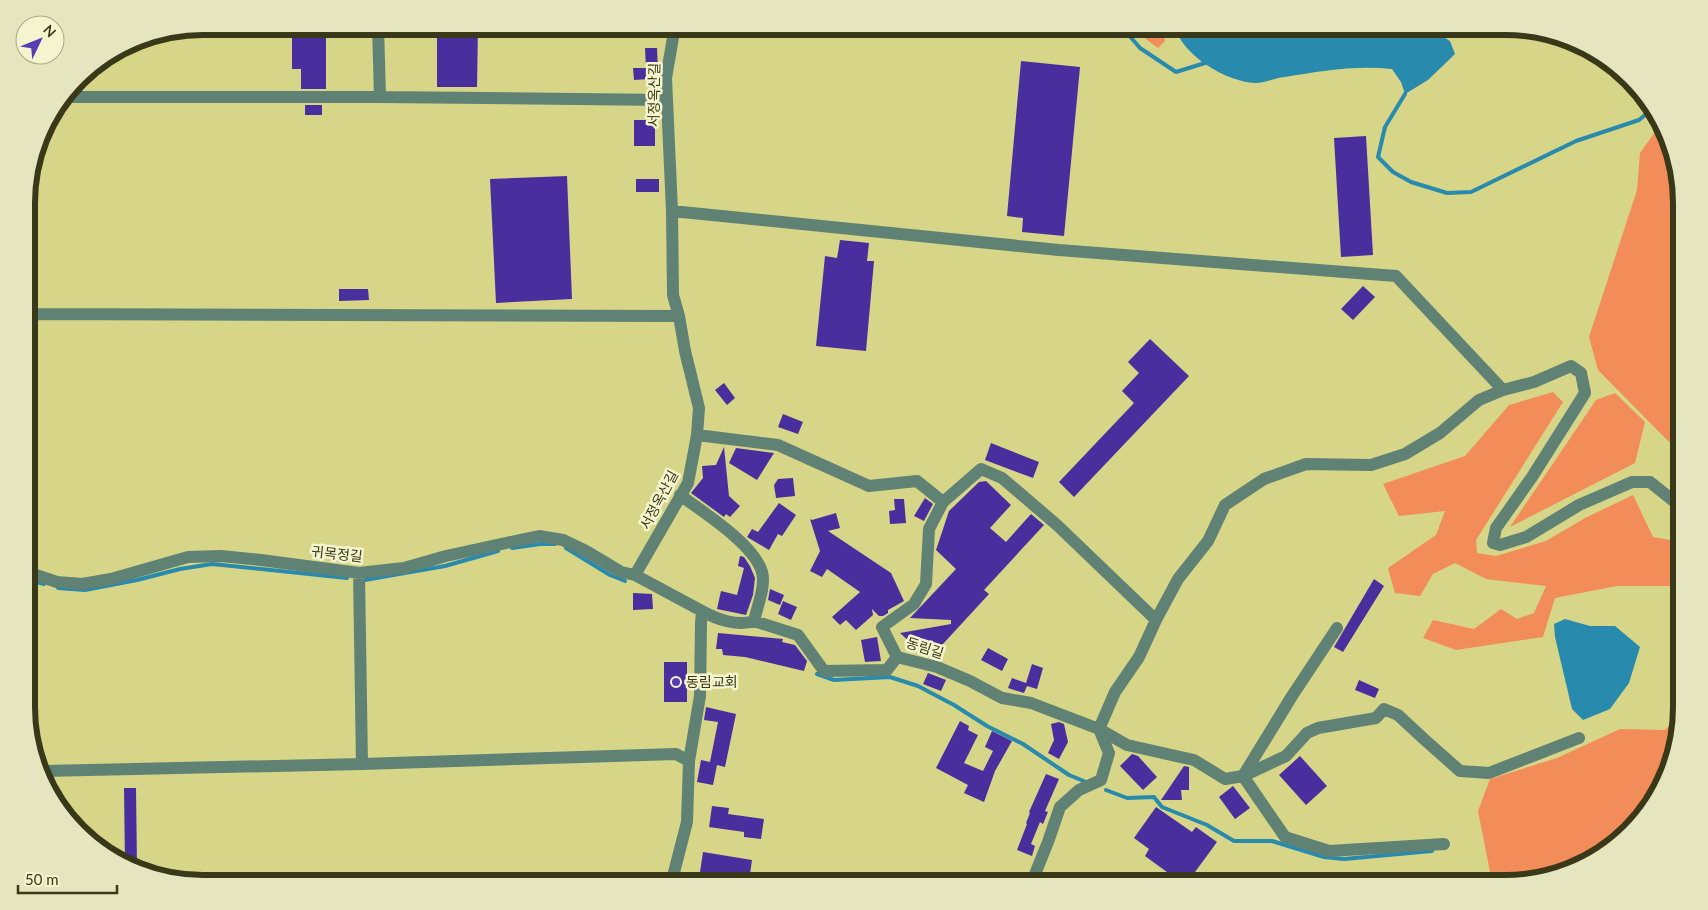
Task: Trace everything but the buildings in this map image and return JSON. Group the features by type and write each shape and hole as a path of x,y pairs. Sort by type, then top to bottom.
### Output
{"lane":[{"path":"378,35 380,97"},
{"name":"서정옥산길","path":"635,575 688,483 697,435 699,408 673,295 672,211 666,78 673,35"},
{"path":"73,97 380,97 666,100"},
{"path":"672,211 1059,250 1396,276 1503,390"},
{"path":"35,314 679,316"},
{"path":"1034,875 1060,807 1079,790 1101,780 1109,753 1099,729 1115,692 1139,657 1178,579 1208,541 1225,505 1264,479 1306,464 1371,465 1405,454 1440,434 1480,400 1503,390 1534,382 1571,366 1580,373 1585,393 1532,477 1496,528 1493,544 1500,545 1526,538 1579,505 1632,482 1650,482 1673,501"},
{"path":"697,435 778,445 869,486 917,481 943,502 982,469 1002,478 1057,526 1156,620"},
{"path":"680,496 753,553 762,573 762,587 754,621"},
{"name":"동림길","path":"943,502 929,529 926,584 914,604 882,627 897,657 937,667 970,681 1002,698 1031,703 1099,729 1127,745 1194,760 1224,780 1244,776"},
{"name":"귀목정길","path":"35,574 57,582 82,584 111,579 188,557 220,556 359,572 404,568 446,556 540,536 563,540 586,551 620,572 635,575"},
{"path":"359,572 362,764"},
{"path":"635,575 715,619 748,624 754,621 798,635 824,671 887,670 897,657"},
{"path":"673,875 687,822 689,761 700,696 702,611"},
{"path":"1244,776 1292,696 1337,628"},
{"path":"1244,776 1286,756 1307,732 1318,728 1376,718 1384,709 1398,715 1460,771 1489,773 1579,738"},
{"path":"48,771 362,764 676,754 689,761"},
{"path":"1244,776 1285,837 1330,851 1444,844"}],"shaded area":[{"path":"1164,35 1165,41 1158,48 1142,36"},
{"path":"1655,132 1660,139 1667,160 1672,181 1673,203 1673,433 1669,442 1598,370 1589,337 1637,190 1640,153"},
{"path":"1553,392 1563,402 1476,540 1477,553 1496,556 1546,541 1585,518 1633,495 1653,537 1673,541 1673,586 1617,586 1555,598 1543,637 1456,650 1423,638 1433,620 1474,629 1501,609 1517,619 1534,613 1546,586 1486,579 1455,563 1433,574 1420,596 1395,593 1388,568 1436,535 1445,511 1399,516 1383,484 1465,456 1509,405"},
{"path":"1615,393 1645,422 1635,463 1510,527 1596,400"},
{"path":"1672,723 1667,750 1656,781 1645,800 1616,833 1598,847 1579,858 1559,866 1538,872 1516,875 1491,875 1478,811 1490,779 1557,758 1620,729 1665,730"}],"water":[{"path":"1178,35 1441,35 1450,41 1455,54 1428,80 1405,94 1401,82 1392,69 1352,68 1255,83 1232,78 1196,57"},
{"path":"1565,619 1590,626 1615,626 1640,647 1629,683 1610,709 1583,720 1572,709 1555,637 1554,624"}],"waterway":[{"path":"1129,35 1140,48 1176,72 1205,63"},
{"path":"1405,94 1385,127 1378,157 1393,172 1411,182 1447,193 1471,192 1576,141 1639,120 1646,114"},
{"path":"512,548 555,544"},
{"path":"566,548 610,575 625,581"},
{"path":"365,580 445,566 498,551"},
{"path":"58,588 85,590 180,569 212,564 347,578"},
{"path":"35,581 44,584"},
{"path":"817,674 834,680 890,677 918,686 954,705 987,726 1023,744 1069,775 1086,782"},
{"path":"1106,790 1127,798 1154,797 1162,807 1207,825 1234,841 1272,841 1324,857 1344,859 1432,851"}],"place":[{"name":"동림교회","path":"676,682"}]}
